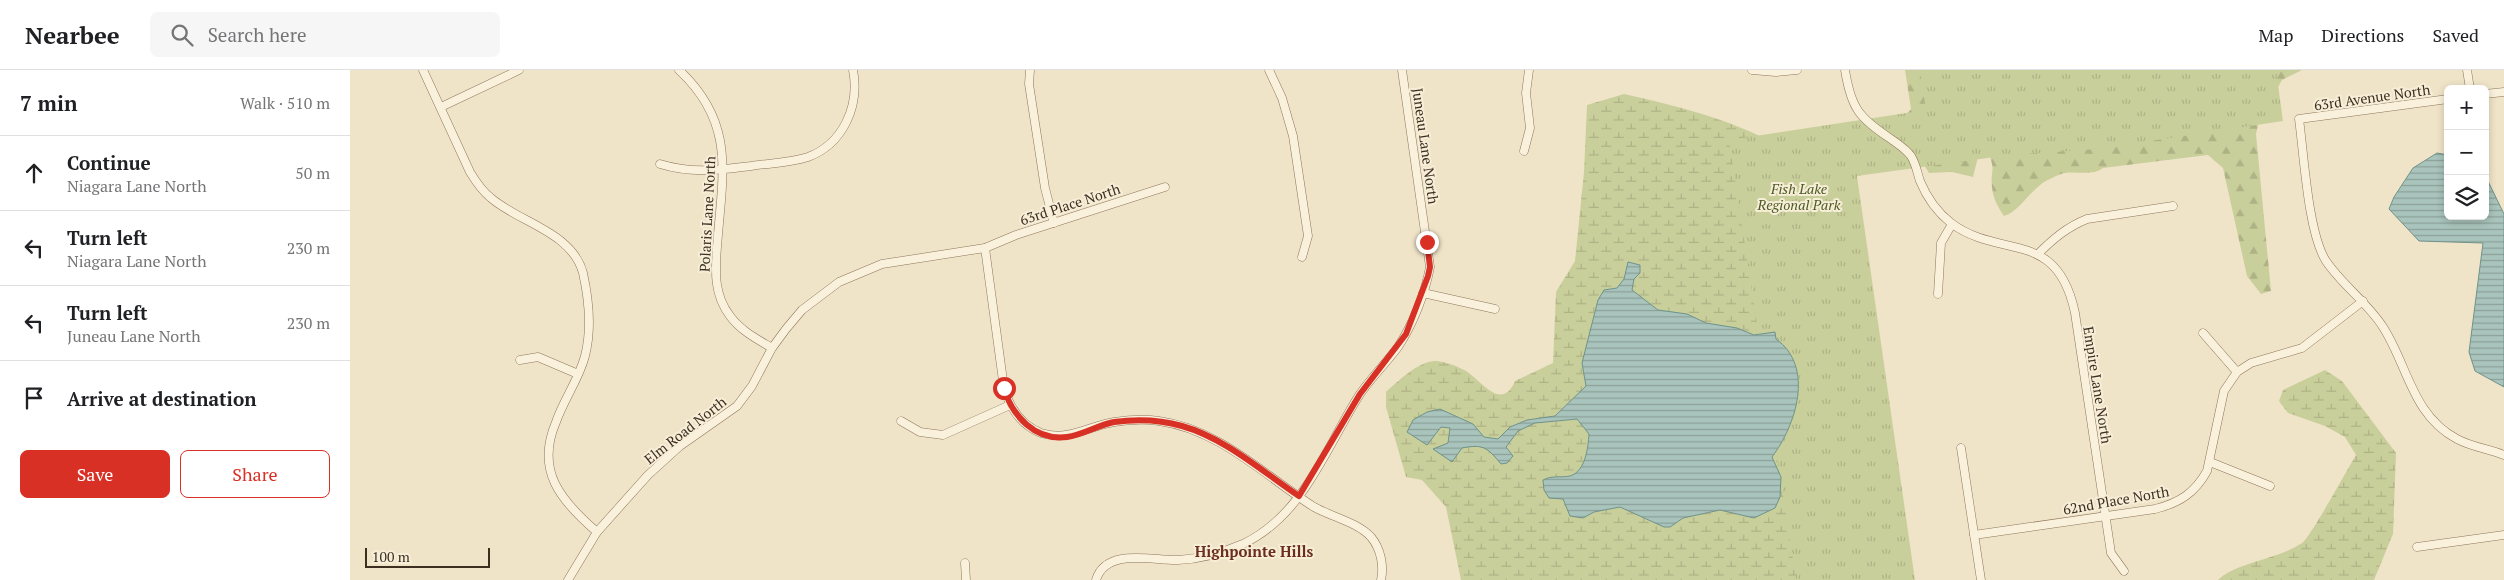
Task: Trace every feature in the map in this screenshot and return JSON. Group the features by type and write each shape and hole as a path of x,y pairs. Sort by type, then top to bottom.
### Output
{"street":[{"path":"423,70 470,172 479,186 504,207 554,236 575,256 585,284 590,324 588,343 578,374 550,438 549,461 553,480 564,502 597,532"},
{"path":"441,107 520,70"},
{"name":"Polaris Lane North","path":"678,70 704,98 720,133 723,170 715,268 717,290 725,309 738,326 772,348"},
{"path":"660,164 678,170 700,172 797,160 821,151 842,131 849,118 854,104 853,70"},
{"path":"1030,70 1029,84 1044,188 1054,223"},
{"path":"1269,70 1282,98 1293,136 1308,236 1302,257"},
{"name":"Juneau Lane North","path":"1096,580 1104,568 1111,562 1143,558 1184,560 1200,558 1229,549 1265,531 1284,515 1299,496 1360,394 1406,334 1423,293 1429,272 1429,256 1402,70"},
{"path":"1524,151 1530,128 1526,93 1529,70"},
{"path":"1752,70 1776,72 1797,70"},
{"name":"Empire Lane North","path":"1845,70 1848,90 1857,112 1864,121 1910,154 1928,197 1939,213 1952,224 1971,234 2038,254 2063,280 2071,296 2111,553 2124,571"},
{"path":"2467,70 2469,85"},
{"path":"2489,94 2504,92"},
{"name":"63rd Avenue North","path":"2363,301 2336,274 2318,244 2299,119 2444,100"},
{"name":"63rd Place North","path":"985,248 1016,235 1165,187"},
{"path":"2038,254 2059,234 2074,224 2087,219 2174,206"},
{"path":"1938,294 1940,248 1946,232 1952,224"},
{"path":"985,248 1004,388 1010,405 1026,425 1053,436 1067,437 1114,422 1136,420 1159,421 1182,426 1204,434 1330,516 1360,529 1370,537 1381,560 1381,580"},
{"name":"Elm Road North","path":"568,580 597,532 664,459 737,406 752,386 772,348 802,310 838,282 882,264 985,248"},
{"path":"1423,293 1496,309"},
{"path":"2363,301 2384,328 2418,402 2430,417 2455,438 2470,445 2504,455"},
{"name":"62nd Place North","path":"1974,536 2155,509 2181,500 2201,482 2210,462 2224,392 2238,372 2251,363 2302,348 2363,301"},
{"path":"2203,333 2238,372"},
{"path":"520,360 538,357 578,374"},
{"path":"902,421 920,432 943,435 1010,405"},
{"path":"1961,448 1981,580"},
{"path":"2210,462 2270,486"},
{"path":"2417,547 2504,535"},
{"path":"966,563 966,580"}],"green space":[{"path":"1905,70 2302,70 2282,80 2259,121 2256,134 2271,291 2261,294 2247,276 2223,168 2208,155 2103,168 2090,173 2063,174 2040,185 2015,210 2004,216 1993,195 1992,165 1989,155 1978,157 1973,177 1952,172 1929,173 1899,124 1911,109"},
{"name":"Fish Lake Regional Park","path":"1920,70 2276,70 2283,121 2097,149 2009,155 1857,176 1915,580 1796,580 1729,140 1926,110"},
{"path":"1624,94 1682,108 1720,120 1776,144 1837,580 1461,580 1446,507 1422,480 1406,477 1386,407 1386,392 1408,373 1428,362 1445,362 1464,370 1497,394 1503,394 1509,390 1515,381 1553,363 1556,292 1575,261 1584,172 1587,105"},
{"path":"2325,370 2342,381 2396,453 2393,534 2374,580 2218,580 2236,569 2292,549 2302,543 2356,455 2345,437 2325,426 2288,413 2279,401 2283,390"}],"water":[{"path":"2437,153 2444,154 2444,220 2489,220 2489,183 2504,214 2504,387 2475,371 2469,352 2483,243 2419,241 2389,209 2394,197 2413,168"},
{"path":"1628,262 1640,265 1640,273 1634,279 1632,290 1658,310 1687,314 1706,323 1737,328 1754,335 1775,332 1776,339 1788,351 1795,365 1798,380 1798,396 1788,429 1772,457 1781,477 1780,497 1775,508 1754,518 1720,510 1683,518 1670,527 1664,527 1620,507 1594,512 1583,518 1570,516 1563,499 1549,498 1544,490 1543,480 1570,476 1580,469 1583,464 1587,452 1589,434 1577,419 1535,423 1518,431 1506,447 1513,456 1507,463 1501,464 1488,450 1480,447 1462,448 1452,462 1433,449 1448,443 1450,428 1441,427 1427,445 1407,432 1413,420 1427,412 1440,409 1473,424 1484,437 1498,439 1510,427 1527,420 1555,416 1586,386 1582,363 1598,300 1604,290 1617,288 1624,279"}],"district":[{"name":"Highpointe Hills","path":"1254,551"}],"route":[{"path":"1004,388 1016,416 1026,425 1040,432 1053,436 1067,437 1114,422 1136,420 1159,421 1182,426 1204,434 1299,496 1360,394 1406,334 1426,286 1430,267 1427,242"}]}
